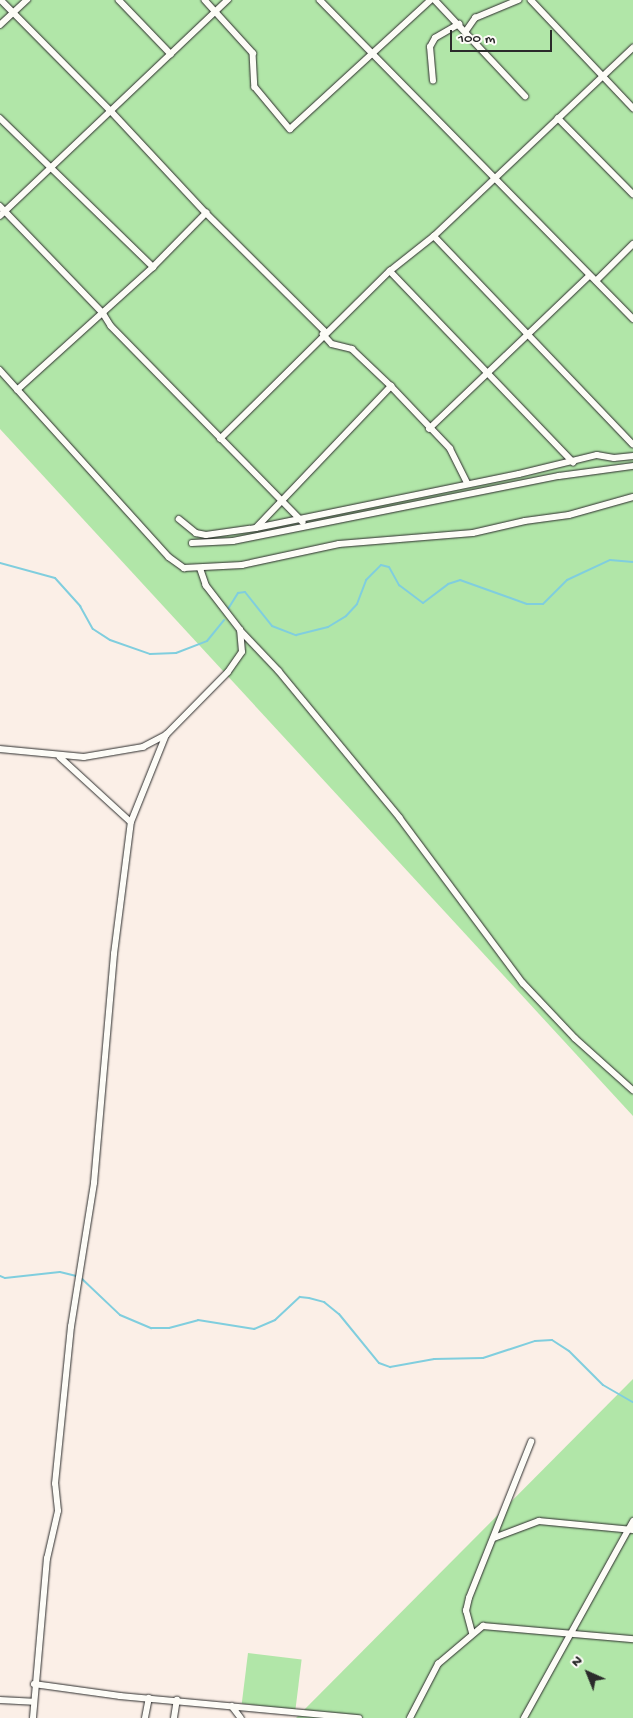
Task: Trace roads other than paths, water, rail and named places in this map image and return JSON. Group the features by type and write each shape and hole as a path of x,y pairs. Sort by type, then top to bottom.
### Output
{"street":[{"path":"1,0 110,110 206,213 324,333 332,344 352,349 391,386 450,448 468,484"},
{"path":"0,25 27,0"},
{"path":"119,0 171,54"},
{"path":"204,0 253,53 254,87 290,129 431,0"},
{"path":"228,0 52,167 2,211 103,313 111,326 220,439 308,526"},
{"path":"320,0 633,319"},
{"path":"435,0 525,96"},
{"path":"466,31 475,18 518,0"},
{"path":"531,0 633,108"},
{"path":"432,81 430,47 435,38 459,24"},
{"path":"220,439 324,333 390,271 434,236 633,48"},
{"path":"0,118 153,267"},
{"path":"558,118 633,194"},
{"path":"18,390 153,267 206,213"},
{"path":"434,236 526,335 633,444"},
{"path":"596,281 633,244"},
{"path":"390,271 573,462"},
{"path":"430,429 589,276"},
{"path":"0,370 176,564 184,568 200,569 242,564 339,544 473,533 569,515 633,496"},
{"path":"256,528 280,500 391,386"},
{"path":"179,519 196,533 206,535 302,520 519,474 597,455 614,458 633,456"},
{"path":"192,543 233,542 523,484 633,466"},
{"path":"519,474 523,484"},
{"path":"200,569 206,586 240,630 279,671 400,818 522,982 575,1038 633,1090"},
{"path":"0,749 60,757 117,753 143,747 166,735 239,659 242,652 240,630"},
{"path":"33,1718 34,1684 47,1559 58,1511 55,1484 71,1327 94,1183 114,954 131,822 166,735"},
{"path":"60,757 131,822"},
{"path":"472,1633 466,1611 469,1598 531,1442"},
{"path":"494,1538 539,1521 631,1530"},
{"path":"524,1718 631,1530 633,1521"},
{"path":"410,1718 438,1664 472,1633 483,1626 633,1639"},
{"path":"34,1684 149,1698 360,1718"},
{"path":"145,1718 149,1698"},
{"path":"0,1700 33,1702"},
{"path":"174,1718 176,1700"},
{"path":"232,1706 241,1718"}],"waterway":[{"path":"228,609 238,593 245,592 272,626 296,635 328,627 346,616 357,604 366,580 381,565 389,567 399,585 423,603 448,584 460,580 527,604 543,604 567,580 610,560 633,562"},
{"path":"0,563 55,578 80,606 93,629 110,640 150,654 176,653 207,641 224,620"},
{"path":"0,1276 5,1278 60,1272 80,1277 120,1315 151,1328 169,1328 198,1320 254,1329 275,1320 300,1297 309,1298 324,1302 339,1314 379,1363 390,1367 434,1359 483,1358 535,1341 552,1340 569,1351 603,1385 633,1402"}]}
